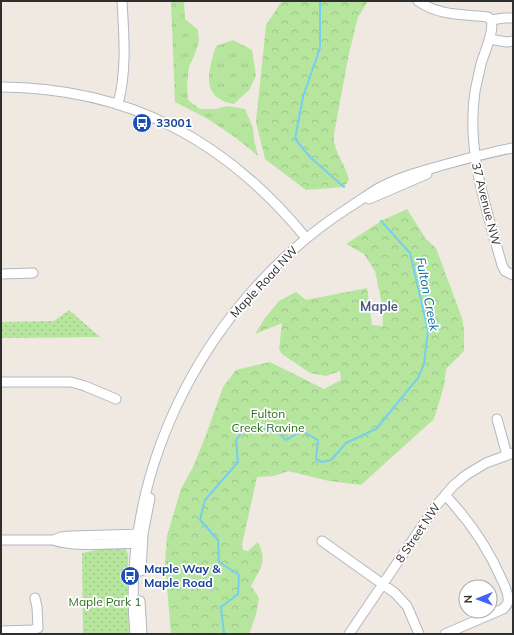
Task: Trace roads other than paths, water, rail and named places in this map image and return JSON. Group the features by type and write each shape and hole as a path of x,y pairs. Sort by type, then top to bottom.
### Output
{"street":[{"path":"118,104 125,61 122,1"},
{"path":"418,1 433,9 450,14 488,17 491,20 513,18"},
{"name":"37 Avenue NW","path":"491,20 492,26 481,65 474,101 472,125 481,194 503,268 510,274"},
{"path":"489,39 507,42 513,41"},
{"path":"1,87 39,88 87,96 118,104 171,126 205,145 263,191 306,238"},
{"name":"Maple Road NW","path":"135,634 134,599 140,539 157,457 170,421 198,365 230,317 272,270 306,238 348,208 408,183 448,164 475,156 513,148"},
{"path":"1,274 32,273"},
{"path":"1,382 71,382 116,399"},
{"name":"8 Street NW","path":"349,634 445,495 466,475 486,463 510,454 497,418"},
{"path":"445,495 466,519 487,549 506,589 509,600 503,609 445,634"},
{"path":"1,540 53,540 66,536 140,539"},
{"name":"Maple Road NW","path":"140,539 140,605 142,634"},
{"path":"322,541 395,593 410,611 419,634"},
{"path":"1,631 32,630 38,628 38,607 35,598"}],"waterway":[{"name":"Fulton Creek","path":"320,1 320,48 303,97 295,139 311,158 344,187"},
{"name":"Fulton Creek","path":"224,634 221,607 238,594 239,575 219,562 218,540 200,520 205,500 238,462 236,440 244,430 258,428 277,431 286,440 302,431 318,440 316,459 322,462 331,460 346,443 376,429 418,378 424,364 428,330 410,253 381,221"}],"place":[{"name":"33001","path":"142,123"},
{"name":"Maple Way & Maple Road","path":"130,576"}],"district":[{"name":"Maple","path":"379,306"}],"park label":[{"name":"Fulton Creek Ravine","path":"268,421"},
{"name":"Maple Park 1","path":"105,602"}]}
